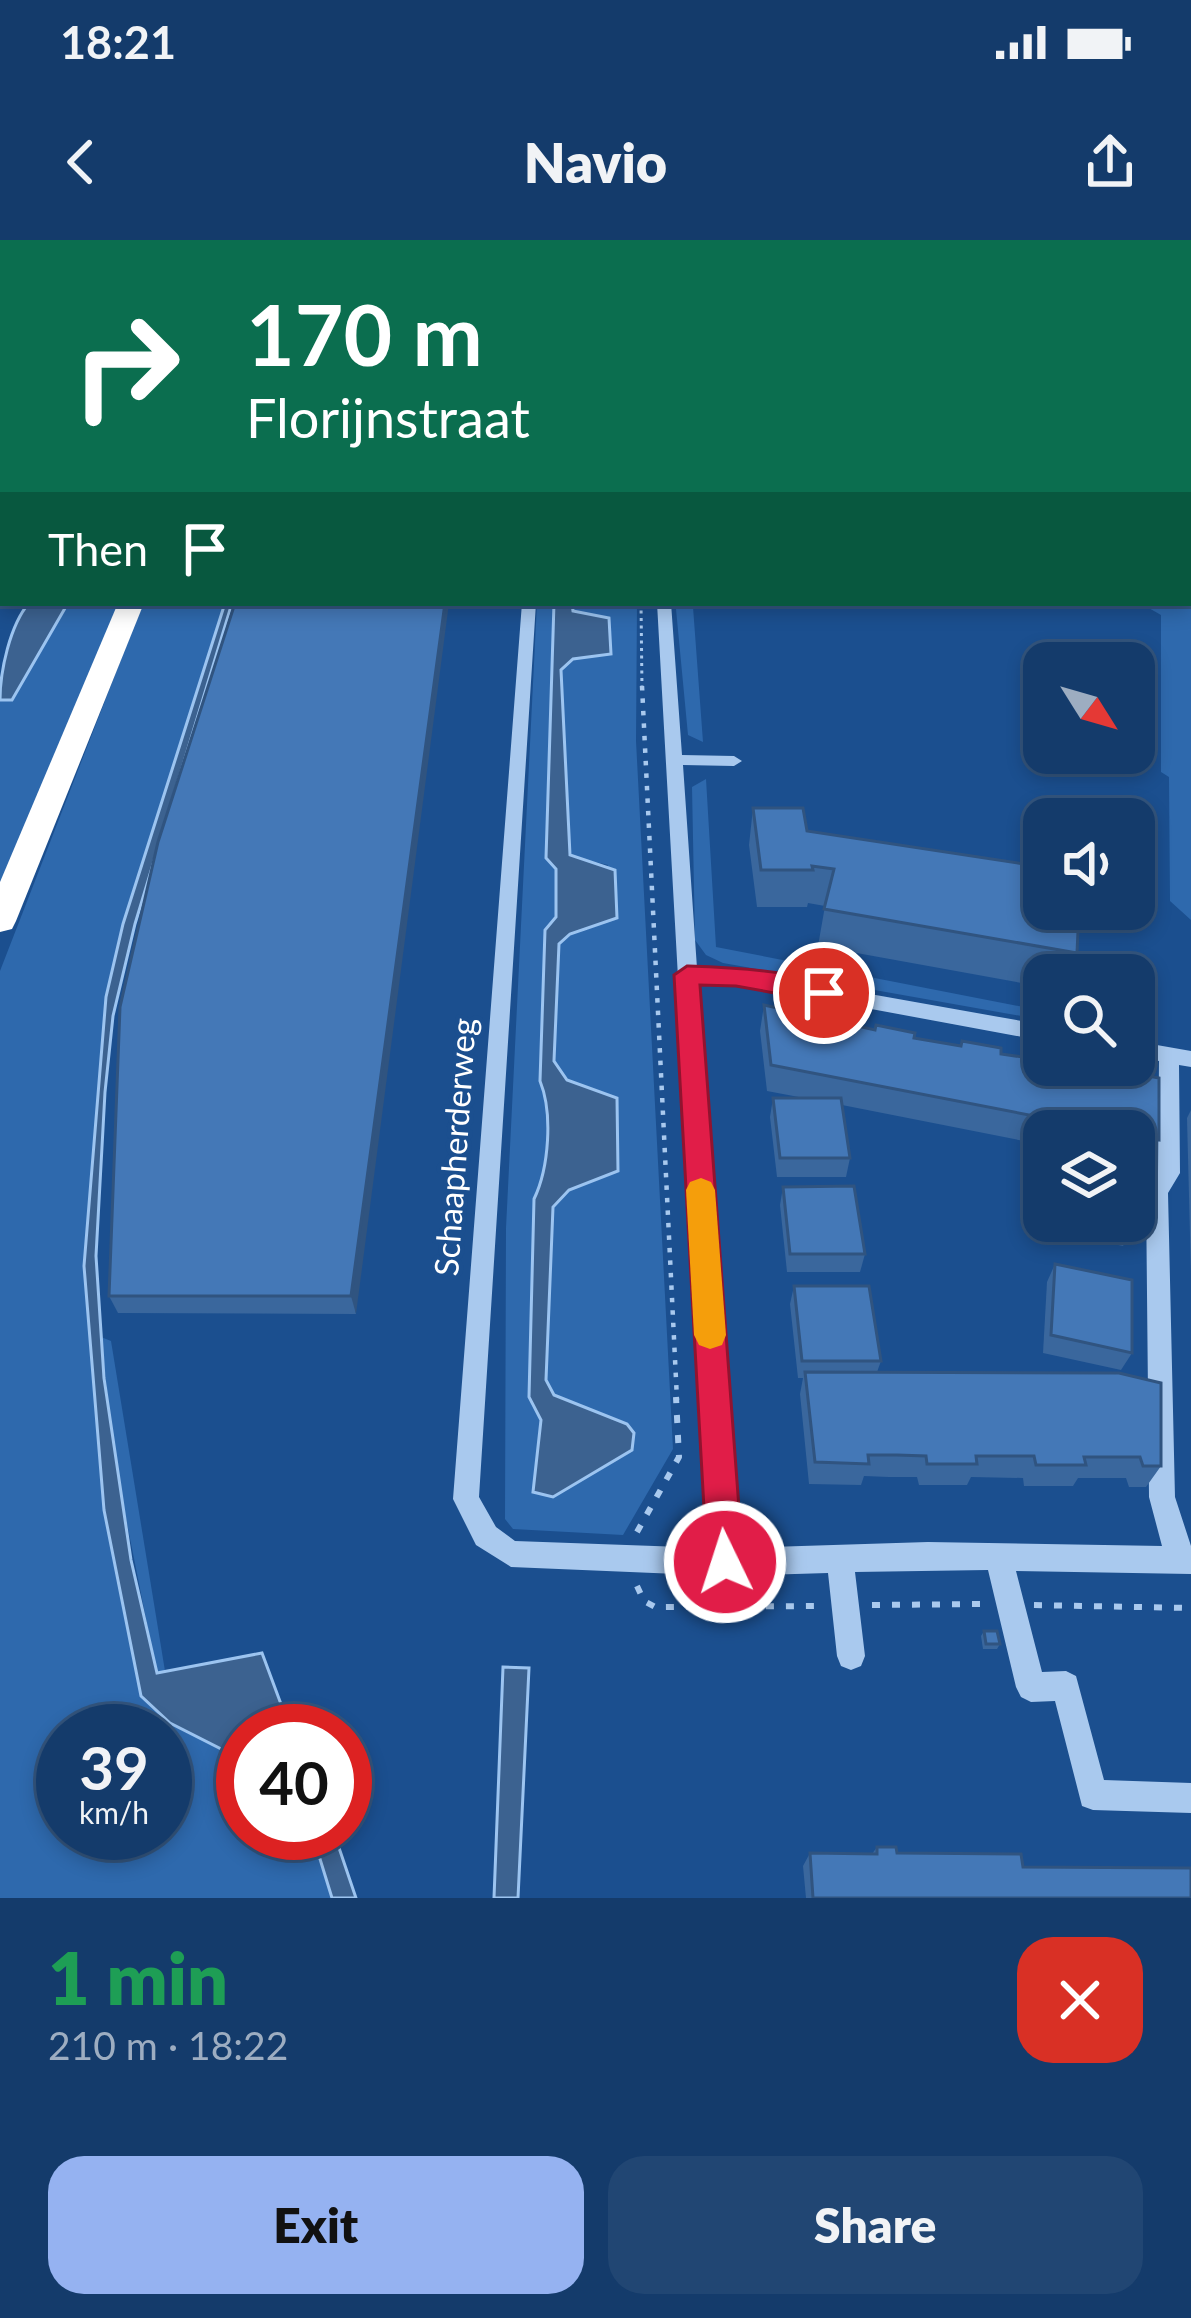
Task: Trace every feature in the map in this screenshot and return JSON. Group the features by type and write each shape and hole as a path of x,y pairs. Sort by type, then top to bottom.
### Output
{"highway":[{"path":"0,921 130,606"}],"street":[{"name":"Schaapherderweg","path":"529,606 466,1499 486,1536 511,1553 725,1562 1185,1560"},
{"path":"664,606 725,1562"},
{"path":"674,760 734,761"},
{"path":"687,975 736,977 1023,1029"},
{"path":"1180,1057 1169,1173 1157,1192 1162,1497 1185,1560"},
{"path":"840,1558 851,1656"},
{"path":"999,1558 1030,1687 1066,1686 1093,1795 1191,1798"}],"path":[{"path":"641,606 643,763 658,976 679,1457 642,1518 637,1589 655,1607 1010,1604 1191,1608"}],"shaded area":[{"path":"27,606 66,606 12,700 0,700 7,649"},
{"path":"66,606 122,606 0,898 0,700 12,700"},
{"path":"142,606 224,606 123,924 106,997 84,1266 104,1510 141,1696 150,1704 36,1704 36,1860 192,1860 192,1734 216,1746 216,1860 320,1860 332,1898 0,1898 0,971"},
{"path":"224,606 231,606 135,924 113,1016 96,1256 104,1378 131,1560 157,1673 262,1653 281,1704 216,1704 216,1746 192,1734 192,1704 150,1704 141,1696 104,1510 84,1266 106,997 123,924"},
{"path":"537,606 554,606 546,857 556,868 556,918 545,930 540,1080 548,1140 534,1199 529,1397 541,1420 534,1492 627,1424 554,1395 546,1380 553,1207 569,1190 617,1098 567,1080 554,1061 559,944 570,934 608,865 570,856 561,669 573,659 611,653 572,606 637,606 636,741 673,1449 623,1535 513,1529 505,1519 506,1228"},
{"path":"554,606 572,606 573,611 609,618 611,654 573,659 561,670 570,855 615,870 617,918 570,934 559,944 554,1061 567,1080 617,1098 618,1171 569,1190 553,1207 546,1380 554,1395 627,1424 634,1433 632,1450 553,1497 533,1492 541,1420 529,1397 534,1199 548,1140 540,1081 545,930 556,917 556,869 546,858"},
{"path":"694,606 703,742 688,735 676,609"},
{"path":"1145,606 1191,607 1191,920 1170,901 1169,777 1161,772 1161,615"},
{"path":"706,779 716,947 1023,1007 1023,1016 723,963 706,955 695,940 692,787"},
{"path":"101,1337 111,1341 165,1671 157,1674 115,1463"},
{"path":"503,1667 529,1668 518,1898 494,1898"},
{"path":"320,1860 343,1860 356,1898 332,1898"}],"building":[{"path":"234,606 445,606 351,1296 109,1296 120,1007 158,842"},
{"path":"753,808 803,808 807,831 1023,864 1023,930 1078,930 1077,953 824,909 834,869 761,870"},
{"path":"764,1005 875,1030 876,1025 915,1033 914,1038 1001,1048 1001,1054 1023,1057 1023,1086 1155,1086 1155,1077 1159,1078 1159,1140 1155,1139 1155,1110 1023,1110 1023,1114 771,1065"},
{"path":"773,1098 841,1098 850,1158 780,1158"},
{"path":"854,1186 865,1254 790,1254 783,1187"},
{"path":"1055,1264 1132,1280 1132,1353 1051,1335"},
{"path":"794,1286 869,1286 881,1361 802,1361"},
{"path":"805,1372 1119,1373 1161,1383 1161,1466 1143,1466 1140,1457 1084,1457 1086,1465 1036,1465 1034,1456 976,1456 977,1464 927,1464 926,1456 897,1455 868,1455 869,1464 815,1462"},
{"path":"984,1631 997,1631 1000,1644 986,1644"},
{"path":"877,1847 896,1847 897,1853 1021,1854 1023,1867 1191,1868 1191,1898 813,1898 810,1853 877,1854"}],"slow traffic":[{"path":"701,1190 710,1335"}],"route":[{"path":"725,1562 687,975 736,977 824,993"}]}
